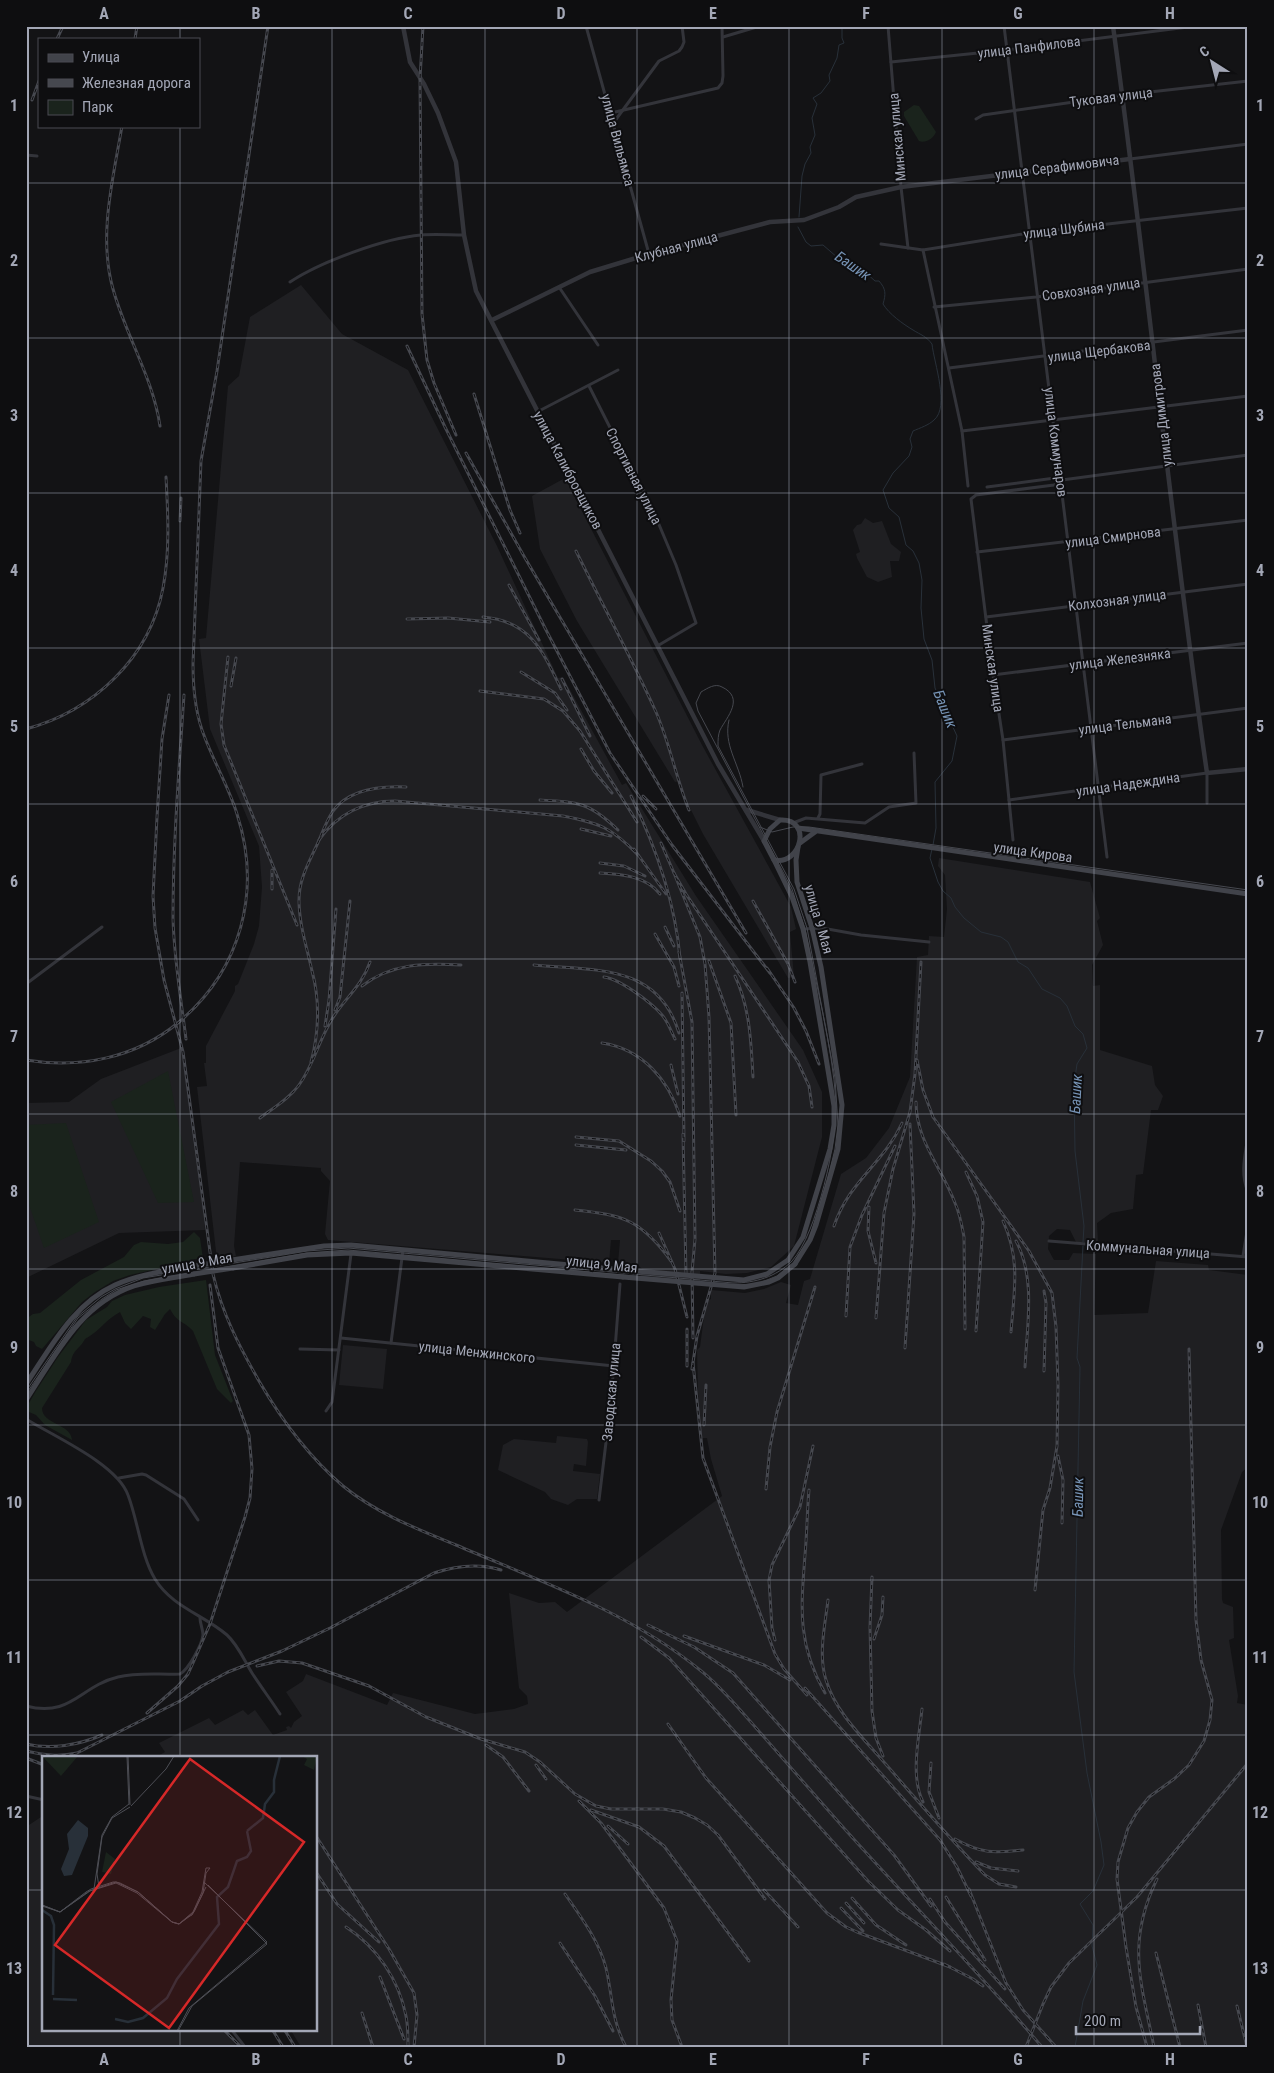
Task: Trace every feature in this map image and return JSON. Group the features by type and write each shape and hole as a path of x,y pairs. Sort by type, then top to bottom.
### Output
{"main road":[{"path":"799,845 798,828 789,820 780,820 770,829 764,841 774,860 786,859 815,832"},
{"name":"улица Кирова","path":"798,828 944,851 1248,894"},
{"name":"улица 9 Мая","path":"26,1400 73,1330 90,1311 118,1293 134,1287 194,1274 308,1255 351,1253 744,1288 778,1278 794,1264 810,1240 838,1149 841,1125 840,1086 821,967 812,928 797,882 796,860 799,845"},
{"name":"улица 9 Мая","path":"26,1384 74,1315 99,1294 131,1279 193,1266 324,1246 368,1246 744,1280 767,1274 788,1260 804,1237 830,1148 834,1125 831,1088 810,962 792,897 774,860"}],"street":[{"name":"улица Калибровщиков","path":"403,26 410,62 424,84 438,113 456,162 464,235 476,291 659,645 718,764 764,841"},
{"name":"улица Вильямса","path":"586,26 649,254"},
{"path":"614,123 659,61 679,51 684,42 682,26"},
{"path":"611,113 718,88 722,83 723,76 722,26"},
{"path":"723,37 760,26"},
{"name":"Минская улица","path":"888,26 908,248"},
{"name":"улица Коммунаров","path":"1004,26 1036,297 1062,480 1082,664 1107,857"},
{"name":"улица Димитрова","path":"1113,26 1123,95 1181,592 1207,773 1207,803"},
{"name":"улица Панфилова","path":"891,62 1007,50 1196,26"},
{"name":"Туковая улица","path":"976,119 983,115 1123,95 1248,81"},
{"name":"улица Серафимовича","path":"866,194 901,187 1248,144"},
{"path":"26,155 37,156"},
{"name":"Клубная улица","path":"492,320 580,275 649,254 770,222 804,220 839,207 856,197 866,194"},
{"name":"улица Шубина","path":"880,244 923,250 1029,233 1248,208"},
{"path":"290,282 342,257 386,242 421,235 464,235"},
{"path":"923,250 962,431 968,486"},
{"name":"Совхозная улица","path":"934,307 1036,297 1248,269"},
{"path":"559,286 598,345"},
{"name":"улица Щербакова","path":"949,368 1045,358 1248,330"},
{"path":"537,412 618,370"},
{"name":"Спортивная улица","path":"589,386 634,475 648,496 676,565 696,623 659,645"},
{"path":"962,431 1160,405 1248,396"},
{"path":"987,487 1054,478 1062,480 1248,455"},
{"path":"1000,485 1000,492 1054,485 1062,480"},
{"name":"Минская улица","path":"1000,492 973,497 970,502 1003,740 1013,840"},
{"name":"улица Смирнова","path":"977,552 1248,520"},
{"name":"Колхозная улица","path":"986,617 1248,584"},
{"name":"улица Железняка","path":"993,675 1248,643"},
{"name":"улица Тельмана","path":"1003,740 1248,708"},
{"path":"793,823 806,818 818,818 865,823 889,807 916,803 914,753"},
{"path":"818,818 820,814 821,775 862,764"},
{"name":"улица Надеждина","path":"1009,800 1248,768"},
{"path":"747,810 780,820"},
{"path":"26,984 102,927"},
{"path":"802,929 822,928 861,935 928,942"},
{"path":"1248,1136 1242,1171 1243,1180 1248,1192"},
{"path":"1245,1257 1248,1226"},
{"name":"Коммунальная улица","path":"1049,1241 1245,1257"},
{"path":"391,1343 403,1249"},
{"path":"326,1411 332,1402 351,1253"},
{"name":"Заводская улица","path":"599,1500 611,1401 620,1284"},
{"name":"улица Менжинского","path":"341,1338 614,1366"},
{"path":"300,1349 339,1350"},
{"path":"26,1419 107,1467 119,1478 128,1493 155,1579 168,1596 227,1635 239,1649 256,1680 280,1714"},
{"path":"119,1478 146,1475 184,1499 198,1520"},
{"path":"26,1706 41,1710 65,1706 106,1680 120,1676 171,1675 184,1672 191,1663 203,1635 200,1618"},
{"path":"26,1796 42,1800"},
{"path":"232,2030 245,2047"}],"shaded area":[{"path":"301,285 342,334 408,370 497,546 558,678 563,677 622,785 626,783 696,896 803,1050 822,1092 822,1137 794,1246 771,1267 747,1273 726,1274 700,1271 700,1286 639,1277 644,1271 638,1265 618,1263 620,1240 611,1240 609,1263 328,1240 325,1234 330,1181 321,1171 321,1168 240,1162 234,1246 236,1256 217,1260 197,1087 207,1086 204,1063 206,1063 206,1046 235,991 235,986 238,984 254,944 259,926 262,887 259,846 210,729 199,639 206,638 228,386 239,376 250,317"},
{"path":"565,478 702,745 791,907 796,929 790,932 794,977 788,978 703,834 679,781 675,782 577,621 540,549 532,496"},
{"path":"865,518 873,523 882,521 891,544 901,552 899,561 890,561 892,577 878,582 867,577 856,554 860,552 853,530"},
{"path":"939,858 1090,882 1100,918 1097,921 1103,945 1092,965 1093,986 1100,985 1100,1050 1152,1066 1155,1085 1163,1096 1158,1110 1151,1110 1143,1174 1136,1175 1133,1209 1111,1213 1097,1223 1098,1242 1076,1242 1070,1230 1057,1229 1049,1236 1048,1249 1054,1260 1069,1260 1073,1253 1096,1254 1094,1315 1148,1313 1156,1261 1208,1265 1209,1270 1248,1275 1248,1467 1242,1472 1221,1530 1222,1599 1223,1603 1233,1607 1234,1638 1229,1640 1238,1696 1237,1703 1248,1705 1248,2047 301,2047 291,2030 318,2030 318,1756 158,1756 165,1752 159,1743 209,1718 215,1725 243,1710 248,1715 255,1710 273,1735 287,1730 286,1727 289,1726 291,1728 294,1722 302,1716 286,1692 303,1681 306,1674 387,1705 393,1693 475,1714 514,1709 528,1704 527,1696 519,1688 509,1593 539,1603 555,1602 567,1612 722,1496 707,1438 702,1438 698,1392 697,1350 700,1347 706,1301 711,1299 711,1290 745,1293 764,1289 781,1282 791,1285 786,1303 798,1305 804,1281 810,1279 841,1174 866,1158 889,1128 910,1077 917,957 928,955 929,936 944,937 947,909 945,875 938,866"},
{"path":"181,1048 199,1157 205,1230 119,1233 26,1278 26,1103 69,1102 101,1079"},
{"path":"343,1345 387,1349 383,1389 339,1385"},
{"path":"557,1436 587,1439 586,1466 574,1464 573,1471 600,1474 597,1499 577,1499 568,1505 551,1499 545,1492 498,1470 503,1445 514,1439 556,1443"},
{"path":"42,1816 42,2030 223,2030 237,2047 27,2047 26,1827"}],"green space":[{"path":"914,105 919,106 936,132 929,140 919,141 904,116 904,112"},
{"path":"168,1071 194,1202 158,1203 111,1102"},
{"path":"66,1123 99,1222 44,1248 26,1196 26,1125"},
{"path":"194,1232 200,1238 203,1259 194,1259 113,1281 82,1302 42,1349 36,1346 34,1342 26,1339 26,1319 33,1314 40,1313 81,1280 124,1257 134,1245 141,1242 168,1244 183,1242"},
{"path":"206,1280 215,1355 233,1401 231,1403 217,1389 193,1331 178,1320 170,1309 155,1330 150,1327 151,1319 143,1316 131,1329 125,1323 120,1312 85,1339 75,1352 71,1362 42,1408 43,1414 67,1430 72,1440 45,1425 36,1415 29,1412 29,1403 36,1391 58,1357 86,1320 107,1307 112,1301 125,1295 159,1287"}],"waterway":[{"name":"Башик","path":"799,217 802,176 805,164 811,153 810,147 815,135 812,118 817,104 813,98 821,93 830,81 829,75 837,58 839,45 844,43 842,26"},
{"name":"Башик","path":"798,227 806,242 811,246 823,245 838,258 844,259 864,271 875,281 879,281 884,289 883,304 886,308 896,318 925,337 932,344 940,384 941,405 939,414 930,423 913,431 910,439 912,447 909,456 893,473 883,490 889,508 899,517 906,545 913,551 919,563 922,580 921,608 924,639 932,660 935,688 957,736 952,761 935,782 936,828 933,845"},
{"name":"Башик","path":"932,849 930,858 938,882 943,891 951,898 955,907 964,918 981,932 1001,937 1008,942 1018,962 1028,968 1042,989 1060,998 1067,1006 1075,1026 1083,1034 1087,1048 1077,1064 1074,1085 1075,1151 1084,1226 1083,1242"},
{"name":"Башик","path":"1075,2047 1083,2001 1097,1965 1092,1946 1093,1925 1080,1904 1093,1891 1104,1865 1087,1773 1074,1672 1080,1367 1077,1358 1083,1246"}],"tram line":[{"path":"26,1391 77,1317 101,1297 115,1289 143,1278 307,1251 348,1248 733,1283 765,1278 786,1267 801,1248 810,1230 824,1185 830,1161 836,1118 834,1080 805,929 792,889 698,711 696,703 701,692 712,686 722,687 729,691 733,702 732,708 720,730 718,746 794,889 807,928 835,1078 838,1125 835,1149 809,1239 793,1263 777,1276 757,1284 733,1285 348,1250 307,1253 144,1281 116,1290 78,1318 26,1394"},
{"path":"729,720 728,738 743,787"},
{"path":"760,827 772,832 793,827 809,827 1248,890"}],"railway":[{"path":"57,38 63,26"},
{"path":"135,38 137,26"},
{"path":"26,1060 67,1063 107,1058 145,1044 162,1034 179,1022 200,1001 218,978 231,954 241,927 246,900 247,872 244,843 234,804 209,748 199,720 194,692 193,664 201,461 217,371 268,26"},
{"path":"423,26 420,79 422,314 427,360 434,383 456,435"},
{"path":"32,100 38,84"},
{"path":"122,128 111,187 107,228 109,269 118,306 152,391 160,426"},
{"path":"407,346 545,628 610,753 672,845 770,973"},
{"path":"474,394 510,510 520,533"},
{"path":"466,453 525,558 746,933"},
{"path":"26,729 51,721 95,695 115,678 132,659 146,637 156,613 163,588 167,561 166,477"},
{"path":"180,521 181,498"},
{"path":"576,551 656,712 689,810"},
{"path":"509,585 539,640"},
{"path":"483,617 512,625 533,640 548,662 561,689"},
{"path":"407,619 448,618 490,622"},
{"path":"228,657 221,724 224,745 297,925"},
{"path":"231,686 236,658"},
{"path":"521,672 555,693 567,710"},
{"path":"562,679 590,736"},
{"path":"480,691 544,699 563,711 580,731 637,822"},
{"path":"169,695 162,739 157,817 153,896 155,928 164,980 183,1052 213,1274 221,1302 238,1342 277,1409 307,1450 331,1475 356,1496 412,1526 614,1614 673,1649 707,1675 732,1700 842,1826 1042,2047"},
{"path":"184,695 175,834 173,918 176,964 186,1039"},
{"path":"581,749 594,771 612,793"},
{"path":"311,1062 316,1040 317,1005 315,982 299,909 299,893 304,874 328,820 340,804 357,793 367,790 406,787"},
{"path":"631,796 663,875 674,916 680,958"},
{"path":"643,796 656,809"},
{"path":"540,800 582,805 599,814 618,830"},
{"path":"319,840 334,823 352,811 373,803 395,801 563,816 605,828 621,838 638,855"},
{"path":"581,829 611,836"},
{"path":"661,843 674,873"},
{"path":"634,849 666,894"},
{"path":"600,863 624,866 645,876"},
{"path":"272,870 272,889"},
{"path":"600,873 633,877 648,883 660,894"},
{"path":"692,1369 697,1336 715,1273 709,1017 705,964 700,937 674,873 798,1062 809,1086 812,1107"},
{"path":"335,1010 340,997 350,901"},
{"path":"753,901 788,964 795,982"},
{"path":"325,1026 329,1000 336,909"},
{"path":"665,927 674,946"},
{"path":"655,934 674,967 679,986"},
{"path":"679,952 692,1022 695,1239 692,1272 693,1338"},
{"path":"709,961 731,1023 736,1115"},
{"path":"260,1118 286,1099 299,1085 330,1022 359,983 370,962"},
{"path":"876,1318 884,1213 893,1169 910,1112 915,1074 921,962"},
{"path":"362,986 373,978 409,966 461,965"},
{"path":"534,965 601,971 621,975 640,982 656,994 669,1010 679,1033"},
{"path":"767,968 794,1008 806,1031 819,1064"},
{"path":"735,976 747,1013 753,1077"},
{"path":"604,977 627,987 651,1004 664,1018 675,1039"},
{"path":"682,993 684,1141"},
{"path":"602,1043 616,1046 629,1052 652,1068 661,1078 675,1102 680,1116"},
{"path":"917,1060 923,1090 933,1117 1029,1251 1052,1293 1056,1327 1058,1385 1057,1446 1050,1488 1043,1510 1035,1590"},
{"path":"671,1065 678,1094"},
{"path":"916,1102 920,1129 950,1190 962,1224 964,1237 965,1329"},
{"path":"834,1226 840,1210 848,1197 886,1150 902,1123"},
{"path":"905,1348 914,1214 910,1124"},
{"path":"683,1134 686,1274"},
{"path":"576,1137 619,1141 651,1161 670,1182 680,1211"},
{"path":"576,1145 626,1150"},
{"path":"846,1316 850,1247 862,1215 895,1146"},
{"path":"966,1172 977,1196 983,1222 976,1331"},
{"path":"869,1207 868,1231 876,1263"},
{"path":"575,1210 606,1214 630,1222 650,1236 671,1261"},
{"path":"1003,1221 1012,1249 1015,1276 1011,1332"},
{"path":"659,1233 675,1269 687,1317"},
{"path":"1016,1241 1022,1255 1028,1286 1029,1302 1025,1367"},
{"path":"147,1713 178,1686 188,1674 210,1624 250,1498 252,1469 249,1435 218,1348 210,1285"},
{"path":"766,1489 770,1447 777,1412 815,1287"},
{"path":"1044,1291 1046,1303 1044,1371"},
{"path":"687,1329 687,1366"},
{"path":"1147,2047 1136,2007 1126,1947 1117,1879 1118,1862 1128,1828 1137,1812 1149,1797 1174,1779 1189,1765 1204,1741 1210,1720 1212,1700 1201,1660 1196,1620 1189,1349"},
{"path":"693,1363 703,1458 775,1654 784,1669 807,1695"},
{"path":"704,1425 706,1385"},
{"path":"775,1640 772,1628 769,1580 772,1565 800,1507 813,1446"},
{"path":"1058,1456 1063,1480 1062,1523"},
{"path":"809,1490 802,1592 803,1626 810,1658 825,1693"},
{"path":"26,1751 52,1755 77,1753 180,1701 228,1672 282,1651 330,1628 434,1573 467,1566 501,1570"},
{"path":"872,1577 870,1627 872,1711 876,1738 883,1756"},
{"path":"874,1639 882,1615 883,1597"},
{"path":"828,1600 823,1640 824,1670 830,1691 842,1713 985,1875 999,1884 1016,1887"},
{"path":"648,1625 694,1647 733,1673 894,1855 931,1906"},
{"path":"684,1636 764,1665 790,1680"},
{"path":"641,1637 669,1658 868,1881 898,1910 926,1930 950,1951"},
{"path":"257,1666 279,1661 302,1663 369,1686 426,1717 481,1739 525,1752 540,1762 575,1794 596,1806 611,1809 663,1809 681,1812 695,1818 707,1825 718,1835 765,1899"},
{"path":"805,1688 940,1840 957,1867 971,1896"},
{"path":"922,1709 916,1769 919,1792 923,1802"},
{"path":"668,1724 706,1778 827,1913 846,1927 857,1932 950,1967"},
{"path":"26,1744 45,1747 65,1746 102,1735"},
{"path":"486,1745 503,1757 529,1791"},
{"path":"26,1758 42,1764"},
{"path":"931,1763 929,1792 939,1818"},
{"path":"1026,2047 1051,1987 1069,1963 1137,1897 1248,1763"},
{"path":"536,1765 546,1779"},
{"path":"579,1801 601,1823 664,1908 677,1941 671,2000 672,2020 682,2047"},
{"path":"591,1810 639,1827 664,1846 749,1961"},
{"path":"608,1826 628,1844"},
{"path":"318,1839 389,1949 414,1993 417,2015 414,2047"},
{"path":"955,1839 980,1850 1004,1852 1023,1850"},
{"path":"976,1862 991,1868 1018,1871"},
{"path":"318,1875 337,1904 379,1942"},
{"path":"1154,2047 1141,1982 1139,1943 1147,1902 1157,1879"},
{"path":"969,1889 1006,1983 1023,2010 1056,2047"},
{"path":"764,1890 798,1927"},
{"path":"565,1894 589,1929 603,1958 615,2018 626,2047"},
{"path":"946,1897 985,1960"},
{"path":"852,1898 876,1925 906,1945"},
{"path":"930,1899 945,1922 1005,1989"},
{"path":"846,1903 864,1923"},
{"path":"841,1908 863,1931"},
{"path":"346,1927 377,1954 392,1977 403,2003 406,2016 408,2047"},
{"path":"560,1943 595,1996 613,2031"},
{"path":"1156,1953 1180,2047"},
{"path":"944,1964 983,1986"},
{"path":"380,1977 404,2039"},
{"path":"1198,2005 1206,2047"},
{"path":"1237,2006 1247,2047"},
{"path":"362,2013 373,2047"},
{"path":"224,2030 241,2047"},
{"path":"273,2030 283,2047"},
{"path":"285,2030 295,2047"}]}
